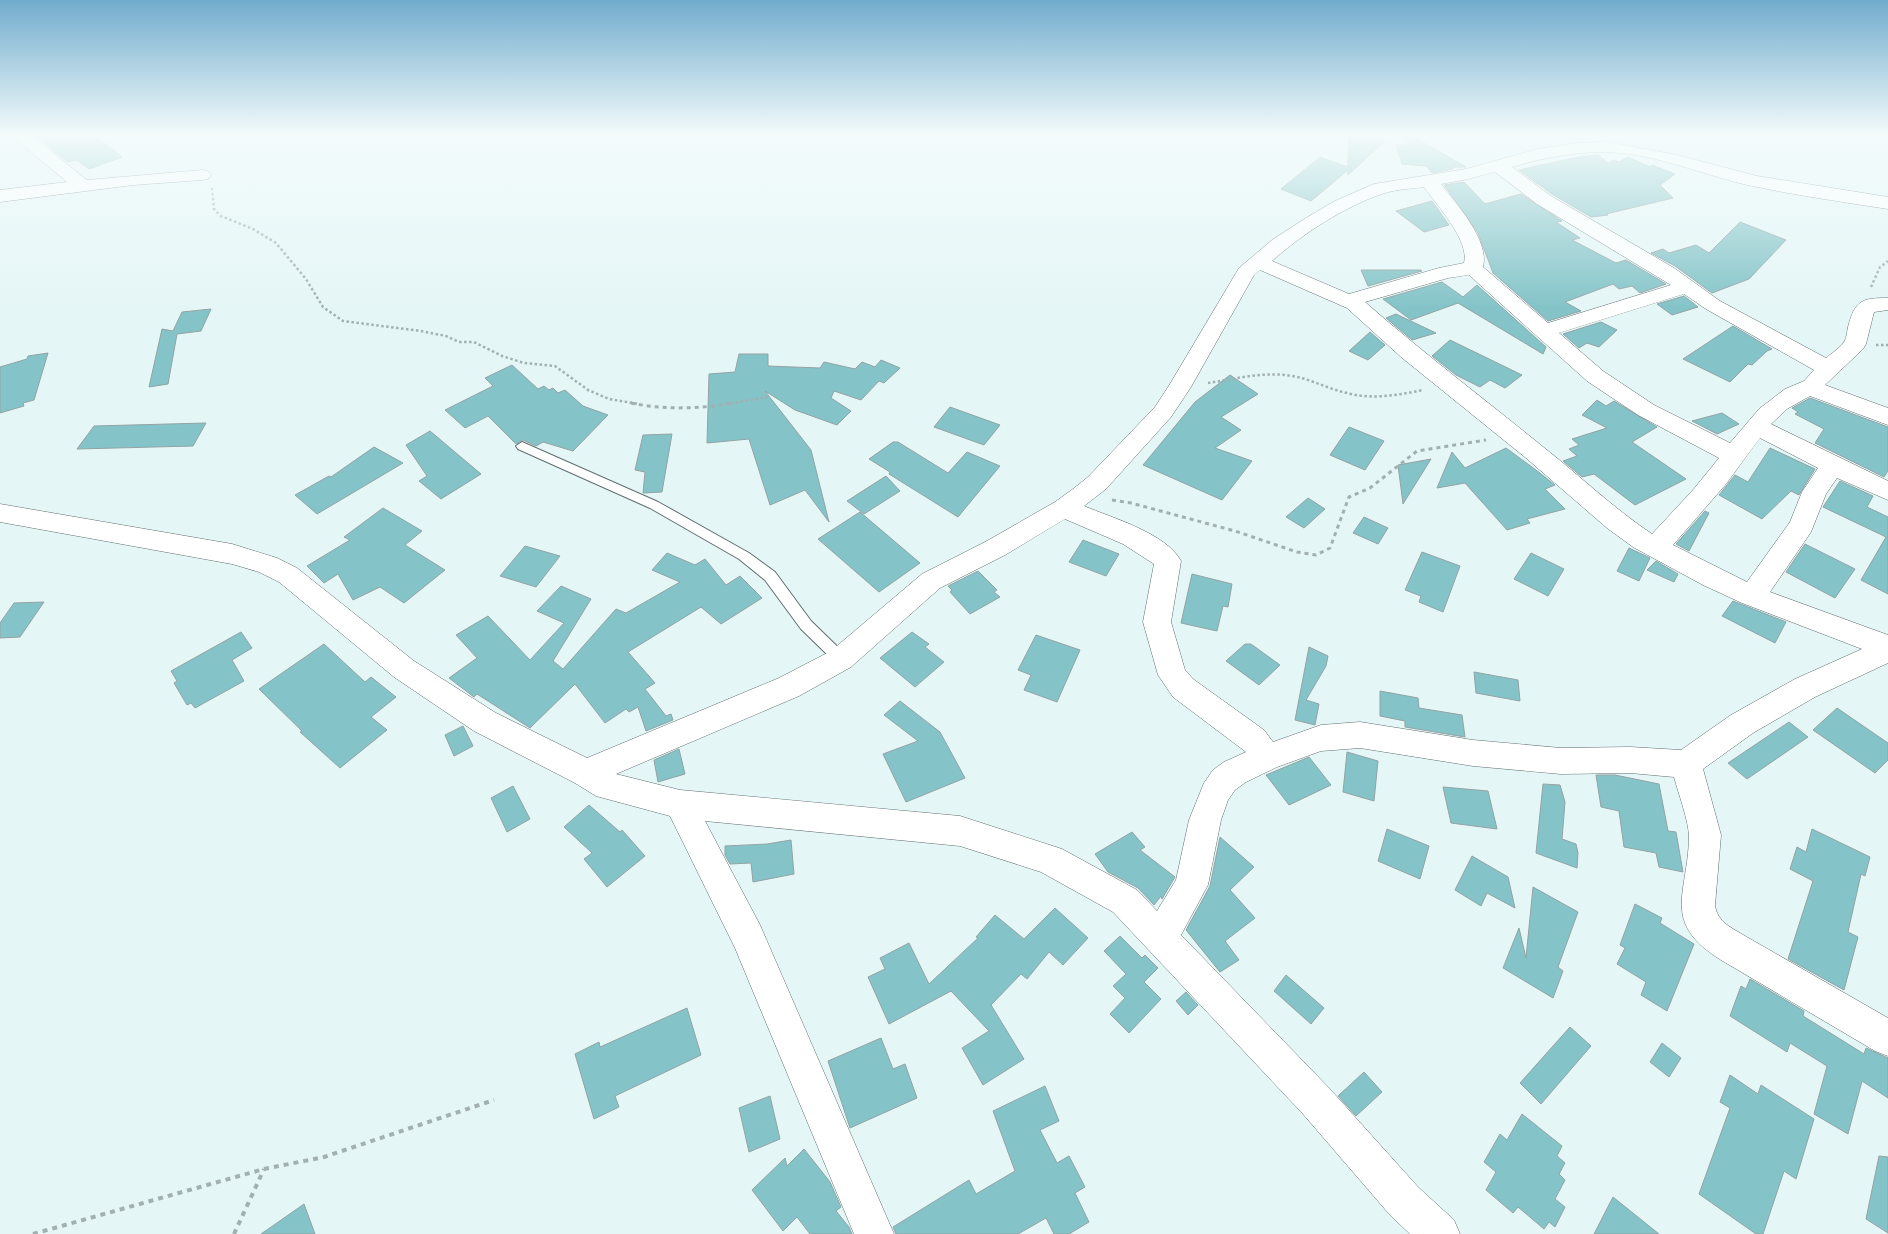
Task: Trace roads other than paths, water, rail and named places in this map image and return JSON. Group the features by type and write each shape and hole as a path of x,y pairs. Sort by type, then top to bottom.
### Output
{"street":[{"path":"0,196 32,193"},
{"path":"586,773 789,687 841,659 931,581 996,548 1073,502 1097,483 1163,412 1246,272 1280,244 1342,205 1370,193"},
{"path":"1438,193 1464,228 1476,256 1473,268"},
{"path":"1534,193 1668,272 1727,314 1829,369"},
{"path":"1818,193 1888,202"},
{"path":"1258,262 1347,300 1515,436 1616,521 1655,547 1712,578 1752,596 1888,648"},
{"path":"1347,300 1446,272 1473,268 1595,376 1646,410 1734,455"},
{"path":"1545,330 1625,306 1650,296 1687,287"},
{"path":"1655,547 1691,510 1734,455 1744,439 1756,426 1789,396 1809,387 1855,344 1864,309 1880,304"},
{"path":"1809,387 1888,417"},
{"path":"1756,426 1888,490"},
{"path":"1752,596 1802,525 1814,492 1833,465"},
{"path":"1073,502 1158,551 1168,561 1157,622 1172,675 1183,688 1254,739 1267,757"},
{"path":"0,513 232,554 268,565 288,575 404,669 485,722 586,773 607,786 680,804 960,831 1050,860 1125,902 1316,1101 1404,1201 1440,1234"},
{"path":"1160,938 1191,885 1205,820 1215,792 1224,780 1235,772 1267,757 1320,738 1360,735 1473,753 1560,761 1630,760 1686,764 1742,724 1766,710 1839,671 1888,648"},
{"path":"1686,764 1705,835 1698,905 1698,917 1702,924 1717,938 1733,948 1888,1038"},
{"path":"680,804 748,937 874,1234"}],"lane":[{"path":"522,446 654,504 744,556 770,576 806,626 841,659"}]}
